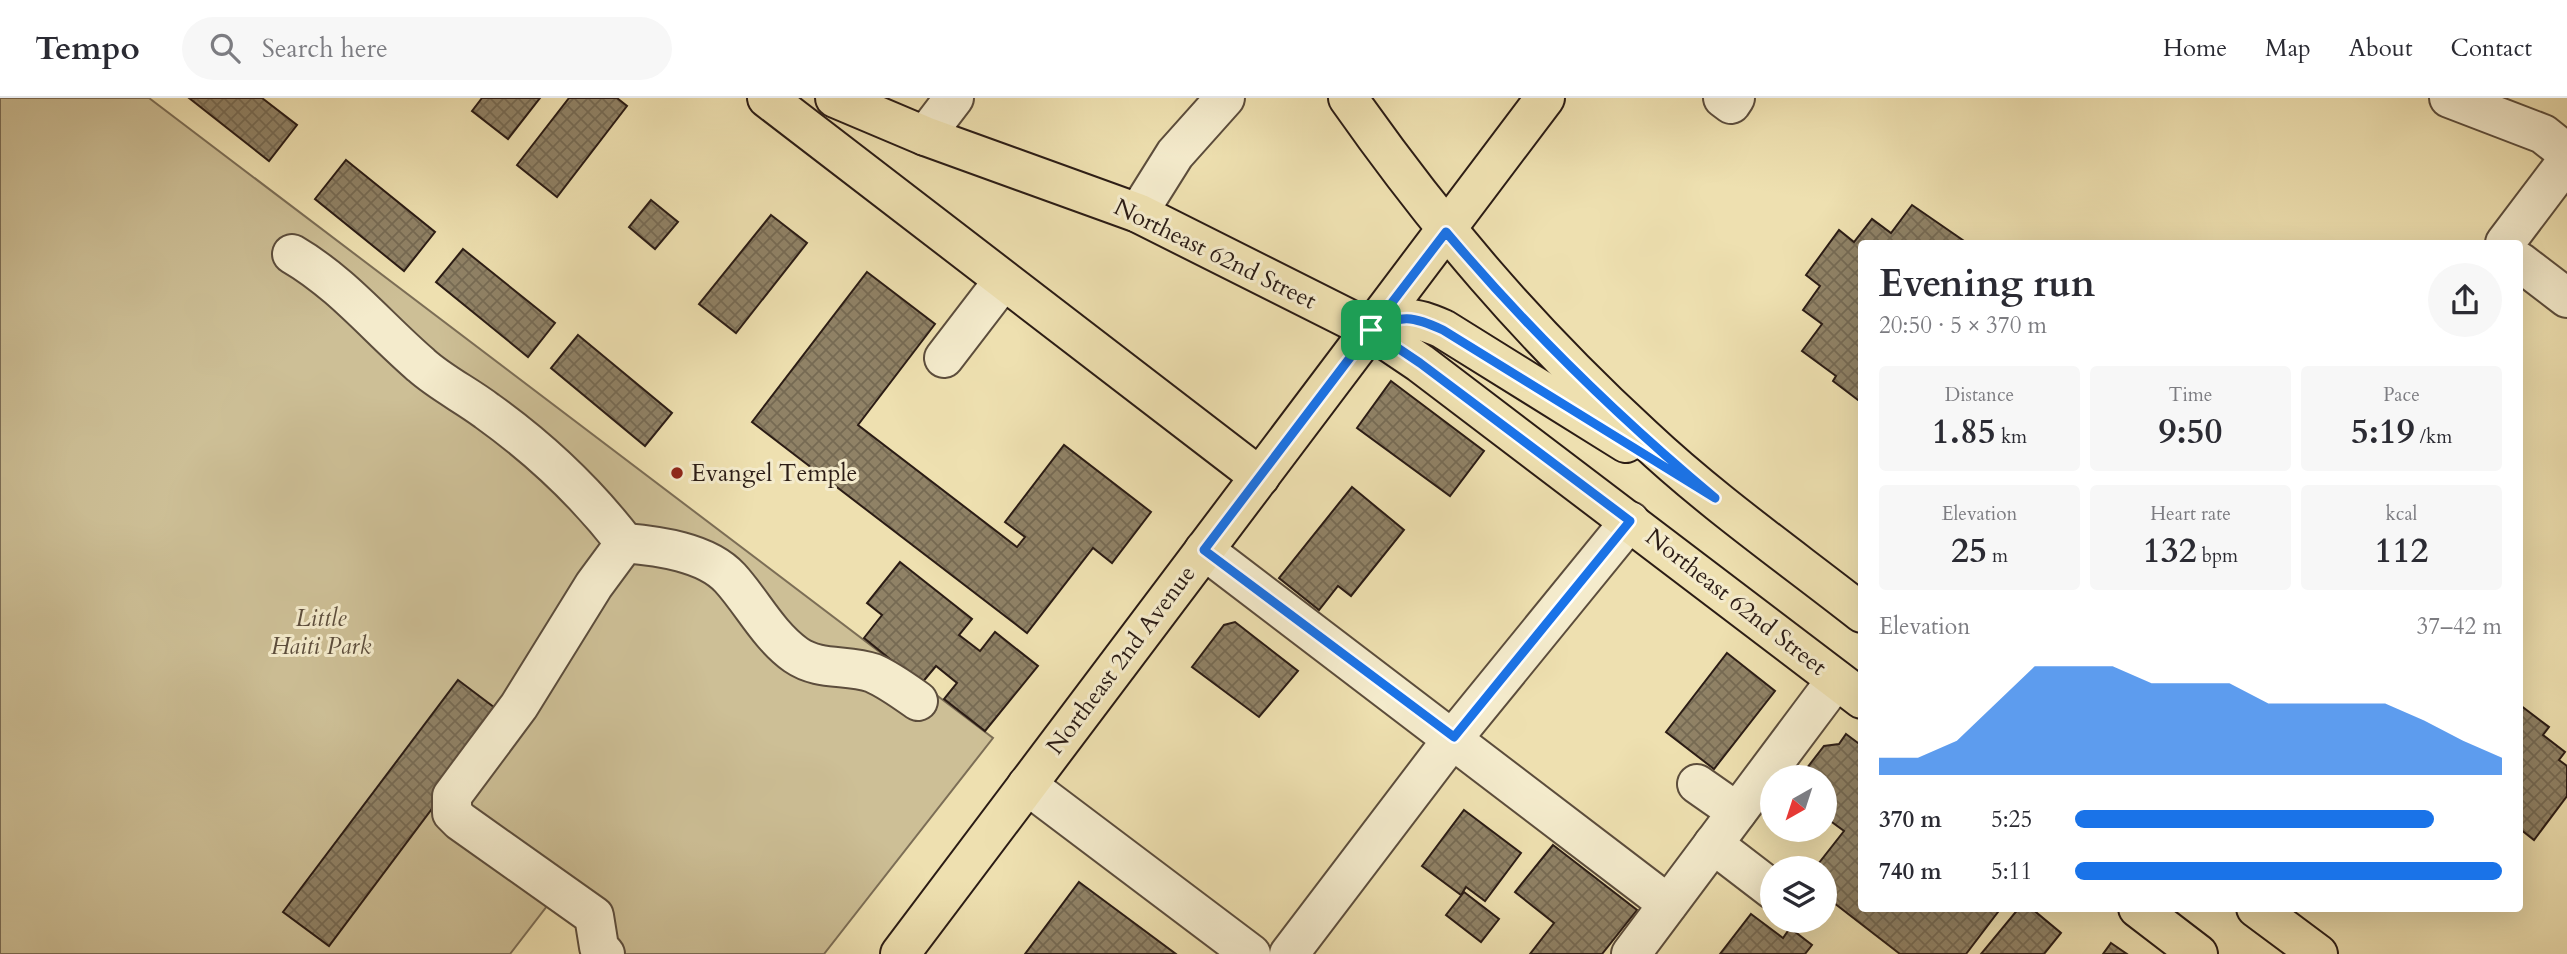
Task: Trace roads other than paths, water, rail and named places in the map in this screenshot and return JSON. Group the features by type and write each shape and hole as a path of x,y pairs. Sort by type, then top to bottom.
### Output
{"main road":[{"path":"767,98 1259,477"},
{"name":"Northeast 62nd Street","path":"835,98 926,136 1138,213 1371,330 1420,363 1849,689"},
{"path":"1348,98 1446,232 1554,352 1644,439 1858,609"},
{"name":"Northeast 2nd Avenue","path":"900,954 1545,98"},
{"path":"1371,330 1396,317 1419,319 1443,330 1715,498"},
{"path":"2143,912 2199,954"},
{"path":"2261,912 2312,952"}],"street":[{"path":"926,136 954,98"},
{"path":"1138,213 1175,154 1225,98"},
{"path":"1723,98 1731,104 1735,98"},
{"path":"2449,98 2543,134 2567,153"},
{"path":"2507,240 2567,161"},
{"path":"292,254 333,282 429,372 488,411 555,464 592,501 625,543 659,548 707,562 729,576 772,632 794,654 811,664 870,673 918,701"},
{"path":"2523,264 2567,298"},
{"path":"944,358 1003,281"},
{"path":"1289,954 1454,737 1630,521"},
{"path":"605,954 599,947 594,916 460,821 452,813 452,796 519,706 594,585 625,543"},
{"path":"1204,550 1454,737 1668,904"},
{"path":"1631,954 1737,813 1849,689"},
{"path":"1697,784 1737,813"},
{"path":"1027,785 1251,954"},
{"path":"1713,844 1760,880"}],"place":[{"name":"Evangel Temple","path":"677,473"}],"park label":[{"name":"Little Haiti Park","path":"321,632"}]}
